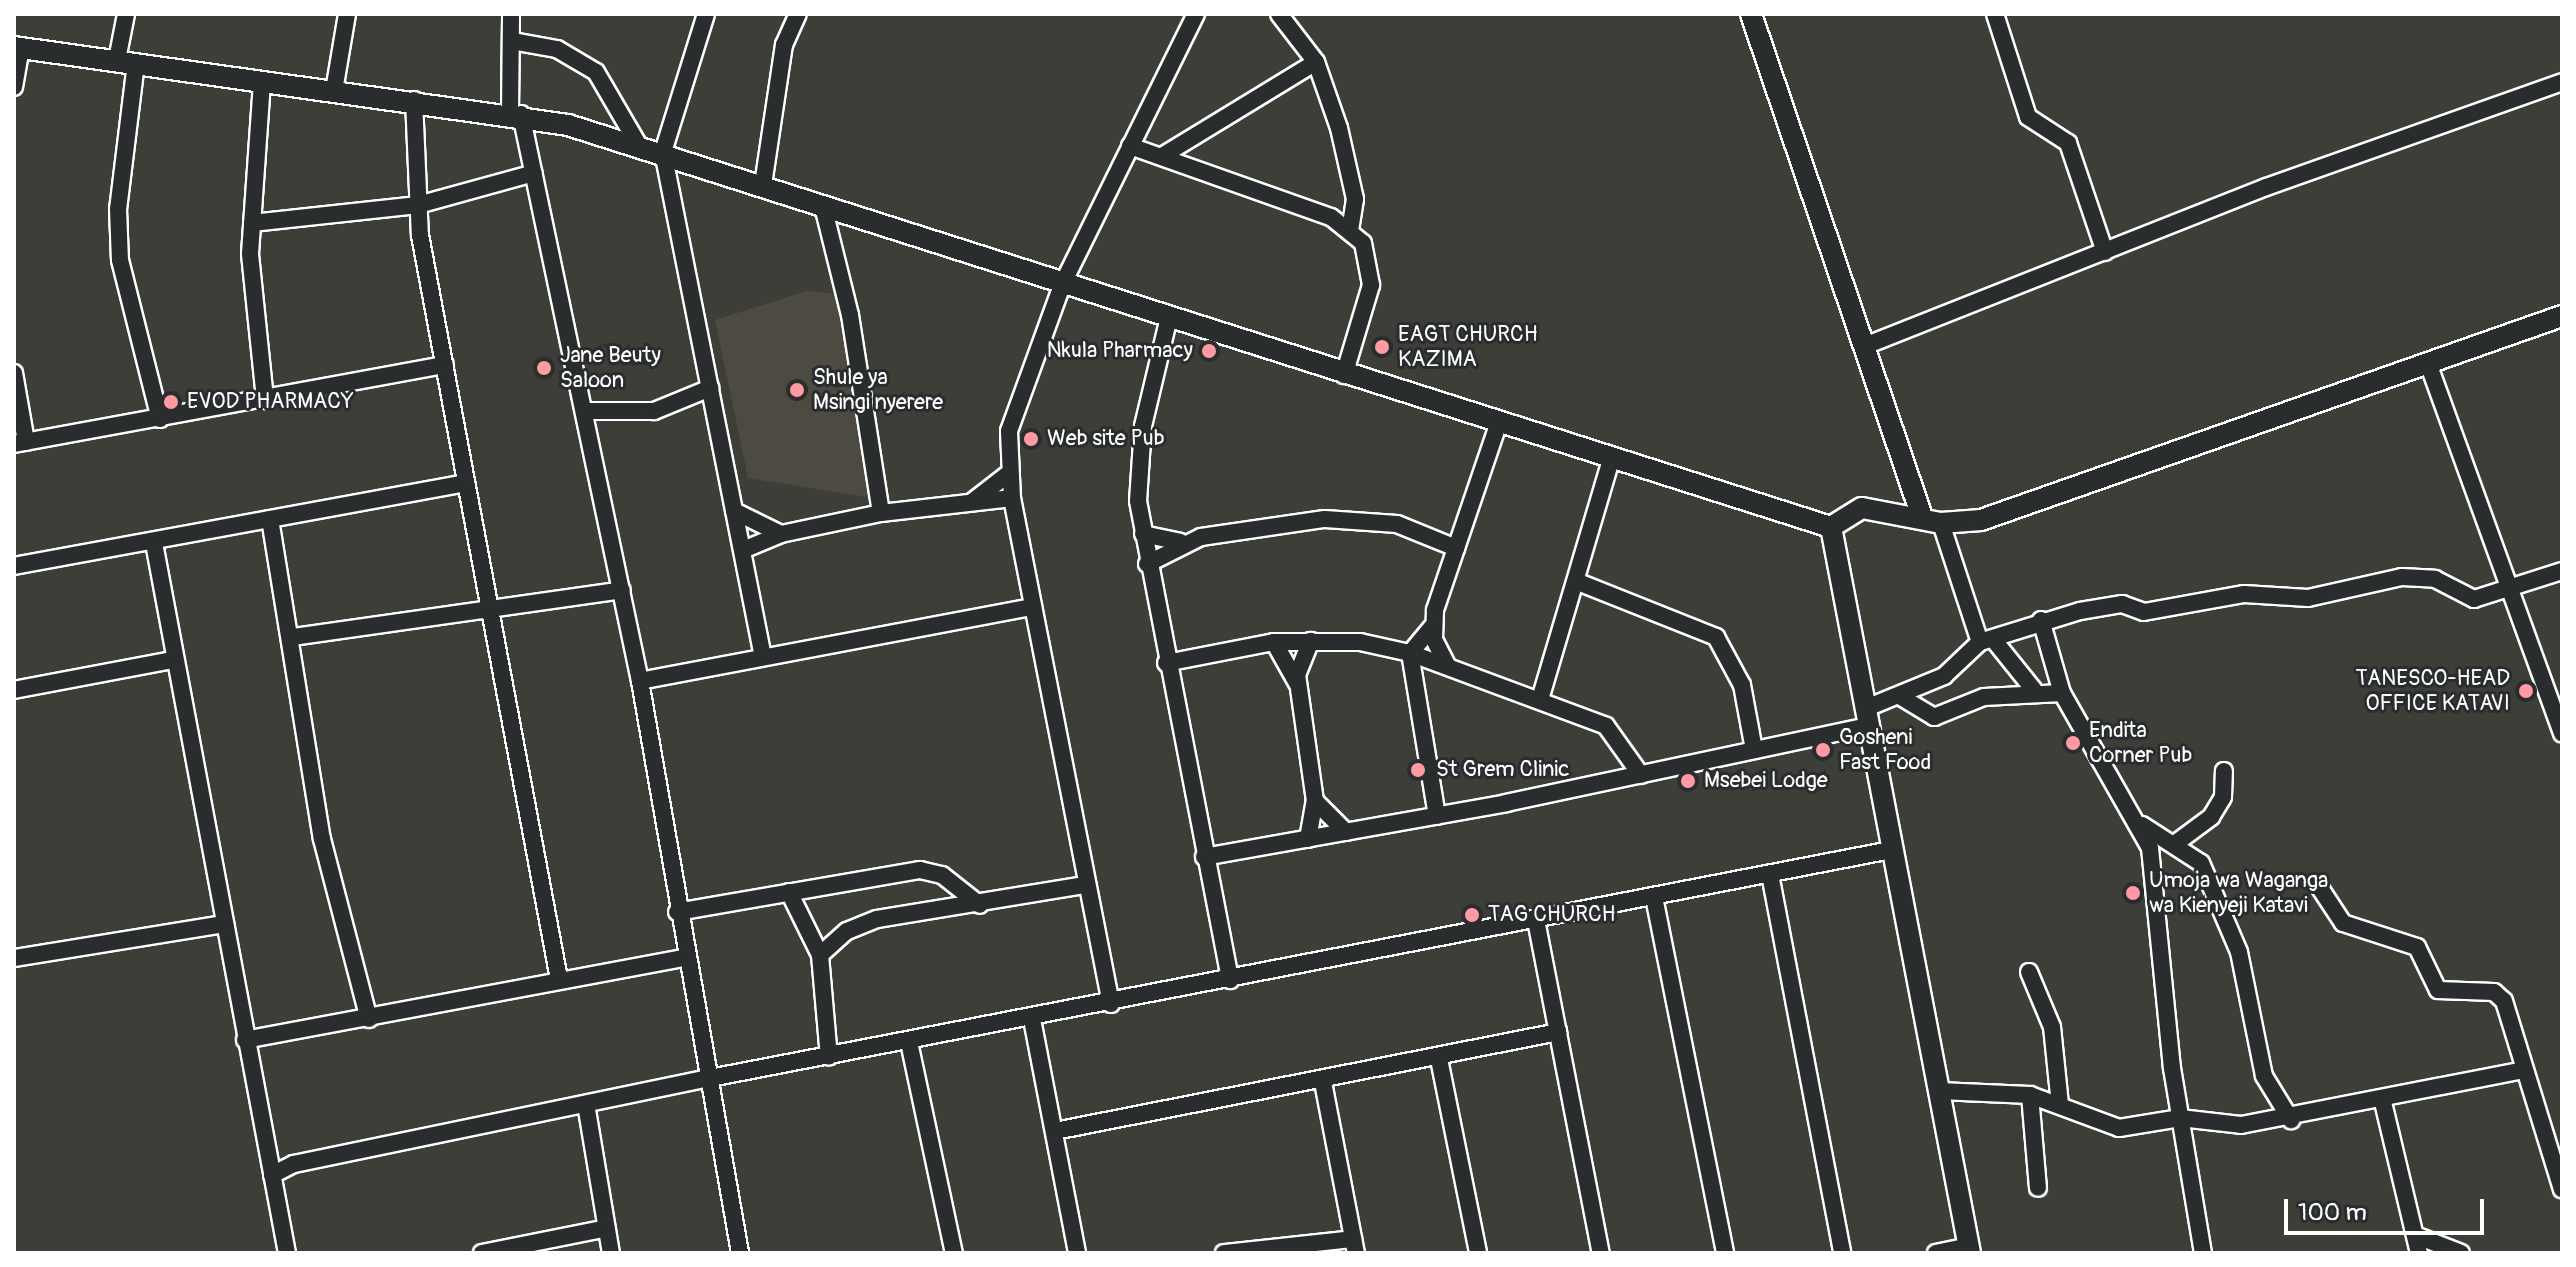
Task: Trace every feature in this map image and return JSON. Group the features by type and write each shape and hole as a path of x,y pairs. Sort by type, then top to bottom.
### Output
{"street":[{"path":"126,14 127,62 118,209 120,260 160,419"},
{"path":"334,91 347,14"},
{"path":"511,14 515,113 534,173 640,681 705,1079 740,1253"},
{"path":"706,14 663,152 763,657"},
{"path":"763,185 784,45 798,14"},
{"path":"1111,1004 1085,885 1008,474 1016,407 1062,285 1196,14"},
{"path":"1279,14 1316,62 1349,159 1350,229 1372,264 1344,375"},
{"path":"1751,14 1867,345 1921,514"},
{"path":"1995,14 2028,117 2068,143 2105,252"},
{"path":"512,41 557,49 596,72 639,146"},
{"path":"14,87 17,48 515,113 663,152 1062,285 1831,527 1862,508 1921,514 1941,523 2043,500 2562,316"},
{"path":"1162,156 1316,62"},
{"path":"262,82 252,223 265,400"},
{"path":"1867,345 2105,252 2562,82"},
{"path":"414,100 418,205 462,484 559,979"},
{"path":"1130,146 1350,229"},
{"path":"252,223 418,205 534,173"},
{"path":"823,206 850,315 881,513"},
{"path":"1169,317 1138,466 1143,534 1230,980"},
{"path":"2428,363 2562,734"},
{"path":"14,373 20,443 445,365"},
{"path":"584,411 664,409 710,388"},
{"path":"1437,816 1410,653 1432,627 1499,422"},
{"path":"1541,696 1578,582 1611,459"},
{"path":"971,503 1008,474"},
{"path":"14,566 154,543 462,484"},
{"path":"743,550 781,534 881,513 1012,498"},
{"path":"734,511 781,534"},
{"path":"1143,534 1180,542 1361,518 1456,548"},
{"path":"270,519 293,637 322,839 369,1019"},
{"path":"1941,523 1986,641 2034,690"},
{"path":"1831,527 1969,1249 1936,1253"},
{"path":"1147,564 1180,542"},
{"path":"154,543 173,660 287,1253"},
{"path":"1204,857 1437,816 1754,750 1865,717 1944,676 1986,641 2041,620 2117,604 2144,612 2244,594 2308,598 2378,577 2435,579 2474,599 2562,571"},
{"path":"1578,582 1716,637 1742,685 1754,750"},
{"path":"293,637 622,590"},
{"path":"640,681 1033,607"},
{"path":"2041,620 2062,693 2142,825 2180,1118 2203,1253"},
{"path":"1432,627 1447,665"},
{"path":"1166,663 1274,642 1311,641 1410,653 1541,696 1606,726 1641,775"},
{"path":"1298,685 1311,641"},
{"path":"1274,642 1298,685 1315,801 1308,839"},
{"path":"14,690 173,660"},
{"path":"1517,689 1549,674"},
{"path":"1901,697 1934,717 1984,697 2034,690 2062,693"},
{"path":"2176,843 2211,817 2223,797 2224,771"},
{"path":"1315,801 1346,832"},
{"path":"2142,825 2176,843 2201,863 2223,907 2264,1076 2291,1120"},
{"path":"272,1175 294,1164 705,1079 1111,1004 1891,850"},
{"path":"677,912 920,870 942,875 980,905"},
{"path":"1770,874 1842,1253"},
{"path":"820,955 858,925 1085,885"},
{"path":"2320,888 2343,923 2417,947 2438,990 2494,992 2504,1001 2562,1189"},
{"path":"789,892 820,955 829,1057"},
{"path":"1654,897 1725,1253"},
{"path":"1536,920 1601,1253"},
{"path":"14,958 225,924"},
{"path":"245,1040 369,1019 559,979 685,958"},
{"path":"2029,972 2052,1027 2060,1104"},
{"path":"1032,1019 1077,1253"},
{"path":"1055,1131 1323,1082 1558,1032"},
{"path":"909,1042 954,1253"},
{"path":"1439,1059 1478,1253"},
{"path":"1939,1091 2030,1095 2119,1128 2180,1118 2241,1125 2291,1120 2523,1070"},
{"path":"1224,1253 1354,1246 1323,1082"},
{"path":"2030,1095 2038,1188"},
{"path":"2382,1098 2419,1245 2461,1253"},
{"path":"586,1104 611,1253"},
{"path":"267,1152 294,1164"},
{"path":"482,1253 607,1228"}],"shaded area":[{"path":"807,291 839,294 873,498 748,478 715,320"}],"place":[{"name":"EAGT CHURCH KAZIMA","path":"1382,347"},
{"name":"Nkula Pharmacy","path":"1209,351"},
{"name":"Jane Beuty Saloon","path":"544,368"},
{"name":"Shule ya Msingi nyerere","path":"797,390"},
{"name":"EVOD PHARMACY","path":"171,402"},
{"name":"Web site Pub","path":"1031,439"},
{"name":"TANESCO-HEAD OFFICE KATAVI","path":"2526,691"},
{"name":"Endita Corner Pub","path":"2073,743"},
{"name":"Gosheni Fast Food","path":"1823,750"},
{"name":"St Grem Clinic","path":"1418,770"},
{"name":"Msebei Lodge","path":"1688,781"},
{"name":"Umoja wa Waganga wa Kienyeji Katavi","path":"2133,893"},
{"name":"TAG CHURCH","path":"1472,915"}]}
